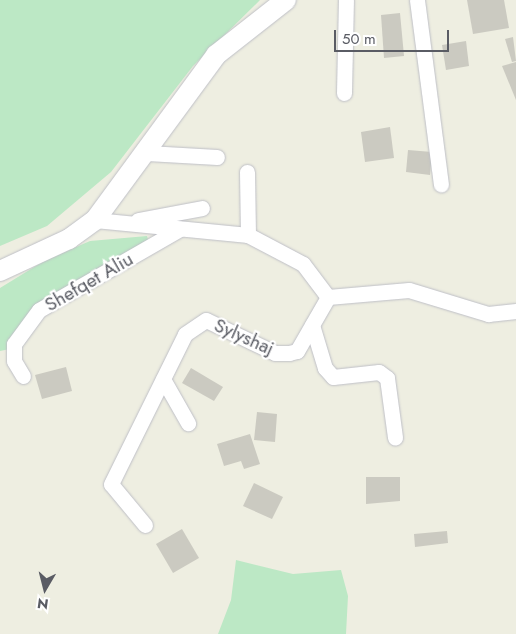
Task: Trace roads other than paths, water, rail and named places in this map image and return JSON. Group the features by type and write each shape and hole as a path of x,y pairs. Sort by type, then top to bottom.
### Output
{"main road":[{"path":"0,272 69,239 94,220 147,153 191,84 216,55 286,0"}],"street":[{"path":"344,93 346,0"},
{"path":"417,0 441,184"},
{"path":"147,153 217,157"},
{"path":"247,172 248,235"},
{"name":"Shefqet Aliu","path":"124,223 202,208"},
{"name":"Shefqet Aliu","path":"94,220 248,235 303,264 328,297"},
{"name":"Shefqet Aliu","path":"23,376 14,361 14,344 39,310 180,229"},
{"path":"328,297 409,290 488,314 516,311"},
{"name":"Sylyshaj","path":"145,525 111,484 185,334 206,320 275,353 289,354 297,351 328,297"},
{"path":"312,325 324,368 333,377 379,372 387,378 395,438"},
{"path":"162,379 188,423"}]}
